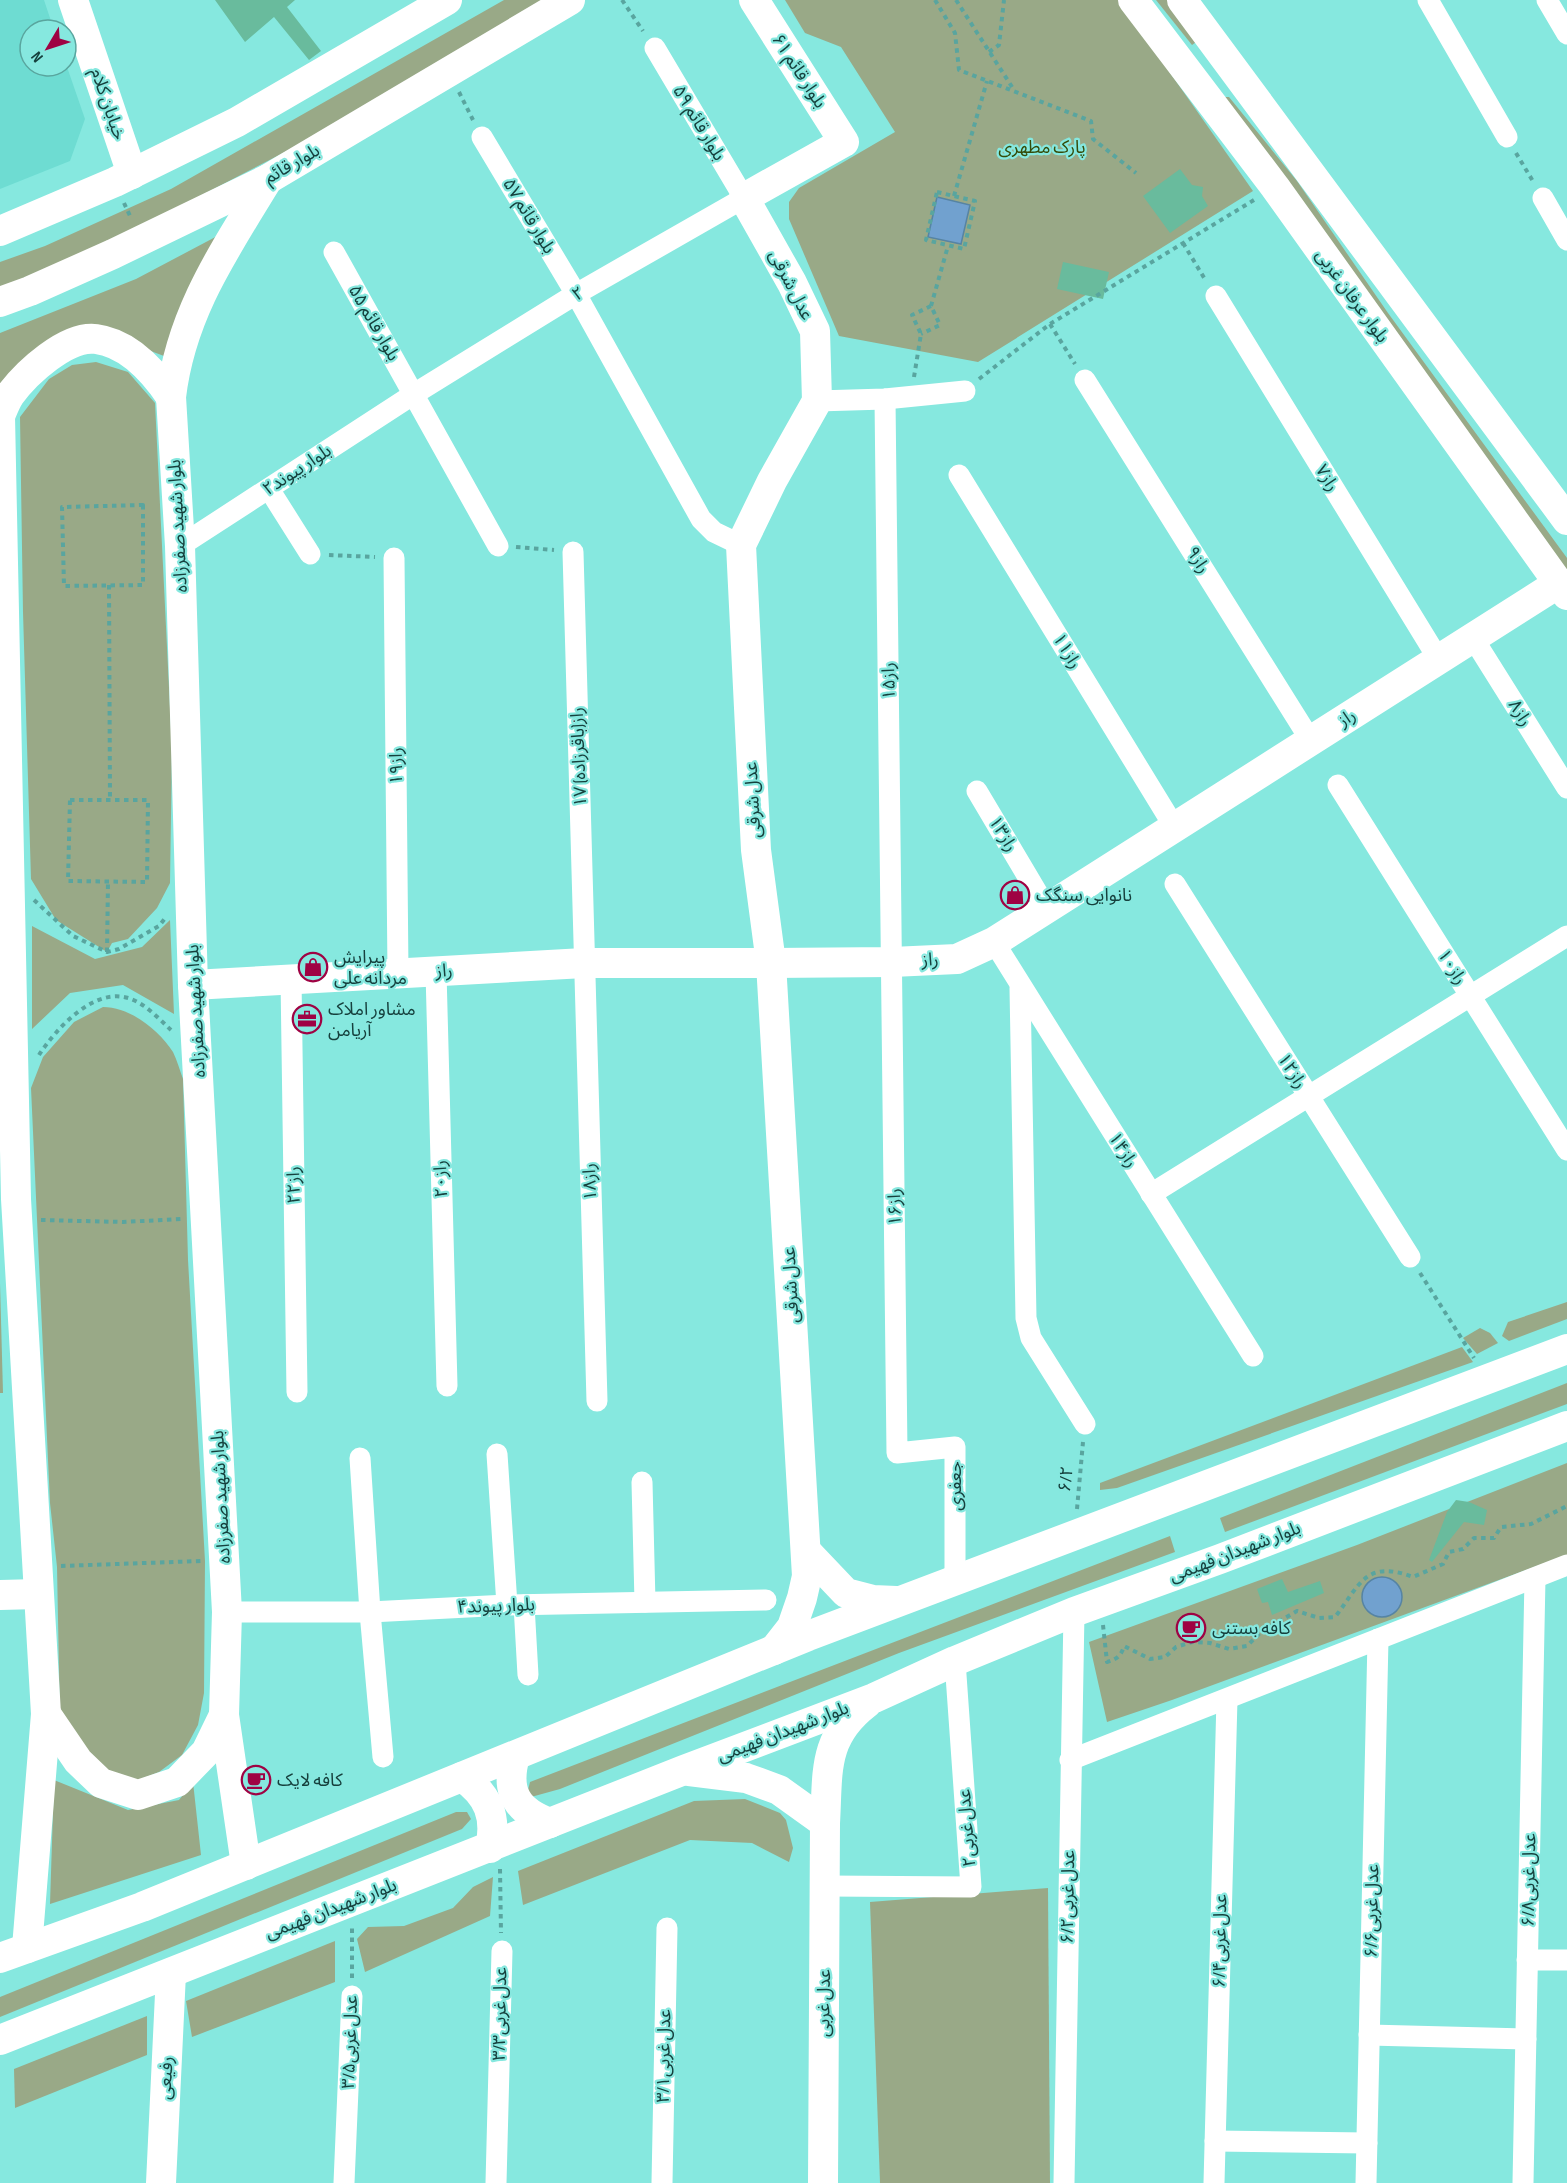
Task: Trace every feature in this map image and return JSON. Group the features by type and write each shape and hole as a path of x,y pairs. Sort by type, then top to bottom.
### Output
{"street":[{"name":"خیابان کلام","path":"73,0 124,178"},
{"path":"0,231 124,178 237,122 447,0"},
{"name":"بلوار قائم","path":"0,302 30,291 141,241 268,179 570,0"},
{"name":"بلوار قائم ۶۱","path":"744,198 844,141 754,0"},
{"name":"بلوار عرفان غربی","path":"1133,0 1275,187 1563,589"},
{"path":"1182,0 1567,520"},
{"path":"1428,0 1507,137"},
{"path":"1547,0 1567,34"},
{"name":"بلوار قائم ۵۹","path":"655,48 744,198"},
{"path":"1187,74 1217,50"},
{"name":"بلوار قائم ۵۷","path":"482,137 576,294 701,519 714,532 741,545"},
{"name":"بلوار شهید صفرزاده","path":"246,1865 224,1715 227,1612 193,985 180,546 171,397 185,330 208,277 268,179"},
{"name":"۲","path":"414,394 576,294 744,198"},
{"name":"عدل شرقی","path":"744,198 792,283 815,331 817,401 772,481 741,545 756,850 771,963 807,1552 807,1576 802,1598 792,1627 774,1650"},
{"path":"1543,198 1567,240"},
{"name":"بلوار قائم ۵۵","path":"334,252 498,546"},
{"name":"راز۷","path":"1216,296 1439,660"},
{"path":"171,397 140,360 119,347 94,338 77,342 55,352 40,364 9,396 0,416 3,802 11,1207 46,1714 14,1953 142,1907 774,1650 1567,1349"},
{"name":"راز۹","path":"1085,380 1311,741"},
{"path":"817,401 885,399 965,391"},
{"name":"بلوار پیوند۲","path":"180,546 414,394"},
{"name":"راز۱۵","path":"885,399 892,962"},
{"name":"راز۱۱","path":"959,475 1174,828"},
{"path":"269,489 310,554"},
{"name":"۱۷ راز(باقرزاده)","path":"573,552 584,963"},
{"name":"راز۱۹","path":"394,558 398,973"},
{"name":"راز","path":"193,985 584,963 892,962 957,959 994,942 1473,638 1563,589"},
{"name":"راز۸","path":"1473,638 1567,788"},
{"name":"راز۱۰","path":"1338,785 1567,1150"},
{"name":"راز۱۳","path":"977,791 1047,909"},
{"name":"راز۱۲","path":"1175,884 1410,1257"},
{"path":"1151,1194 1567,936"},
{"name":"راز۱۴","path":"994,942 1020,987 1253,1356"},
{"name":"راز۱۶","path":"892,962 897,1453"},
{"name":"راز۱۸","path":"584,963 597,1401"},
{"name":"راز۲۰","path":"436,972 447,1386"},
{"name":"راز۲۲","path":"291,979 297,1392"},
{"path":"1020,987 1026,1318 1030,1338 1085,1424"},
{"name":"بلوار شهیدان فهیمی","path":"0,2040 684,1770 874,1698 955,1660 1087,1607 1220,1559 1567,1426"},
{"name":"جعفری","path":"897,1453 955,1447 955,1581"},
{"path":"497,1454 516,1605 528,1675"},
{"path":"360,1458 370,1612 383,1757"},
{"path":"642,1482 645,1602"},
{"path":"807,1552 846,1593 873,1600 902,1601"},
{"path":"1070,1760 1567,1565"},
{"name":"۶/۸عدل غربی","path":"1523,2183 1535,1578"},
{"path":"0,1595 37,1582"},
{"name":"بلوار پیوند۴","path":"227,1612 370,1612 516,1605 766,1600"},
{"name":"۶/۲عدل غربی","path":"1064,2183 1070,1760 1087,1607"},
{"name":"۶/۶عدل غربی","path":"1366,2183 1378,1639"},
{"name":"عدل غربی۲","path":"826,1886 971,1887 955,1660"},
{"name":"عدل غربی","path":"823,2183 825,1823 828,1765 835,1739 850,1716 874,1698"},
{"name":"۶/۴عدل غربی","path":"1214,2183 1227,1699"},
{"path":"46,1714 78,1761 101,1783 138,1795 177,1782 206,1752 224,1715"},
{"path":"515,1756 510,1773 512,1791 520,1806 533,1817 550,1823"},
{"path":"684,1770 746,1778 778,1790 825,1823"},
{"path":"462,1778 474,1785 490,1807 495,1846"},
{"name":"عدل غربی۳/۱","path":"662,2183 667,1928"},
{"name":"عدل غربی۳/۳","path":"496,2183 502,1951"},
{"path":"1527,1960 1567,1960"},
{"name":"رفیعی","path":"161,2183 171,1973"},
{"name":"عدل غربی۳/۵","path":"344,2183 352,1996"},
{"path":"1369,2035 1526,2038"},
{"path":"1215,2140 1367,2143"}],"path":[{"path":"622,0 655,48"},
{"path":"935,0 955,33 958,70 1091,121 1093,138 1136,173"},
{"path":"956,0 1015,92"},
{"path":"989,52 999,45 1004,0"},
{"path":"448,73 482,137"},
{"path":"954,196 987,81"},
{"path":"1507,137 1543,198"},
{"path":"124,178 141,241"},
{"path":"965,391 1050,324 1275,187"},
{"path":"937,192 954,196 975,201 964,249 926,240 937,192"},
{"path":"1183,243 1216,296"},
{"path":"921,334 940,326 931,306 948,246"},
{"path":"911,397 921,334 912,315 931,306"},
{"path":"1050,324 1085,380"},
{"path":"143,506 143,585 109,585 64,586 62,507 143,506"},
{"path":"498,546 573,552"},
{"path":"310,554 394,558"},
{"path":"109,585 110,800"},
{"path":"70,800 110,800 148,800 147,882 68,881 70,800"},
{"path":"107,952 108,882"},
{"path":"33,899 73,936 107,952 119,949 159,926 191,888"},
{"path":"38,1058 49,1040 78,1010 106,998 128,998 139,1003 178,1037"},
{"path":"11,1207 37,1220 123,1222 187,1219 207,1221"},
{"path":"1410,1257 1488,1379"},
{"name":"۶/۲","path":"1074,1536 1085,1424"},
{"path":"1087,1607 1107,1662 1115,1660 1121,1654 1124,1646 1150,1659 1165,1657 1176,1647 1192,1641 1210,1643 1228,1649 1247,1646 1262,1631 1297,1611 1319,1618 1335,1617 1360,1581 1375,1572 1400,1572 1413,1577 1443,1564 1449,1552 1462,1549 1474,1538 1494,1538 1501,1527 1531,1524 1567,1506"},
{"path":"37,1582 57,1566 205,1561 225,1563"},
{"name":"عدل غربی۳/۳","path":"495,1846 502,1951"},
{"name":"عدل غربی۳/۵","path":"352,1900 352,1996"}],"shaded area":[{"path":"0,0 44,0 50,18 18,18 18,78 71,78 85,119 70,161 0,189"}],"green space":[{"path":"504,0 546,0 316,136 123,236 0,288 0,262 45,246 171,189"},
{"name":"پارک مطهری","path":"785,0 1119,0 1253,191 978,362 839,336 789,219 789,202 799,188 895,132 841,47 805,33"},
{"path":"1156,0 1170,0 1199,40 1192,45"},
{"path":"1217,97 1229,97 1297,181 1388,313 1567,558 1567,581"},
{"path":"223,233 164,356 100,332 0,392 0,333 136,279"},
{"path":"96,362 128,372 155,403 172,749 170,883 157,908 128,939 112,943 107,952 56,920 31,879 23,612 20,417 49,379 72,365"},
{"path":"170,920 174,1014 123,985 70,993 32,1029 32,926 95,959 142,947"},
{"path":"103,1007 133,1015 152,1028 173,1052 183,1079 188,1260 205,1561 204,1693 198,1725 182,1755 159,1772 136,1781 96,1767 60,1722 57,1567 50,1503 31,1088 43,1057 74,1022"},
{"path":"0,1283 3,1393 0,1393"},
{"path":"1567,1302 1567,1319 1509,1341 1502,1336 1508,1322"},
{"path":"1480,1328 1490,1333 1498,1343 1477,1354 1463,1338"},
{"path":"1462,1347 1473,1362 1117,1488 1100,1490 1100,1483"},
{"path":"1567,1383 1567,1404 1225,1532 1220,1518"},
{"path":"1567,1463 1567,1555 1107,1722 1089,1642 1357,1545"},
{"path":"1170,1536 1175,1552 899,1653 560,1789 531,1797 528,1790 530,1782"},
{"path":"54,1780 128,1810 179,1800 193,1782 201,1855 50,1904"},
{"path":"745,1799 780,1813 786,1820 793,1848 789,1862 752,1843 690,1840 523,1905 518,1871 694,1801"},
{"path":"456,1812 467,1812 471,1819 462,1829 0,2017 0,1997"},
{"path":"493,1877 490,1916 365,1972 357,1939 368,1927 404,1926 453,1908 473,1887"},
{"path":"1048,1888 1050,2183 880,2183 870,1902"},
{"path":"335,1941 335,1982 192,2037 186,2001"},
{"path":"147,2016 147,2055 15,2108 14,2069"}],"water":[{"path":"937,197 970,205 961,244 928,237"},
{"path":"1382,1577 1390,1578 1396,1583 1401,1589 1401,1605 1396,1611 1390,1616 1382,1617 1374,1616 1368,1611 1363,1605 1362,1597 1363,1589 1368,1583 1374,1578"}],"building":[{"path":"215,0 295,0 287,7 321,51 309,60 274,17 245,42"},
{"path":"1180,169 1192,185 1203,187 1202,196 1208,206 1170,233 1143,196"},
{"path":"1063,262 1109,272 1103,299 1057,289"},
{"path":"1456,1500 1469,1502 1487,1510 1484,1525 1464,1522 1432,1562 1429,1560 1447,1512"},
{"path":"1282,1579 1288,1592 1320,1581 1324,1593 1272,1615 1268,1602 1262,1603 1257,1589"}],"place":[{"name":"نانوایی سنگک","path":"1015,895"},
{"name":"پیرایش مردانه علی","path":"313,967"},
{"name":"مشاور املاک آریامن","path":"307,1019"},
{"name":"کافه بستنی","path":"1191,1628"},
{"name":"کافه لایک","path":"256,1780"}]}
